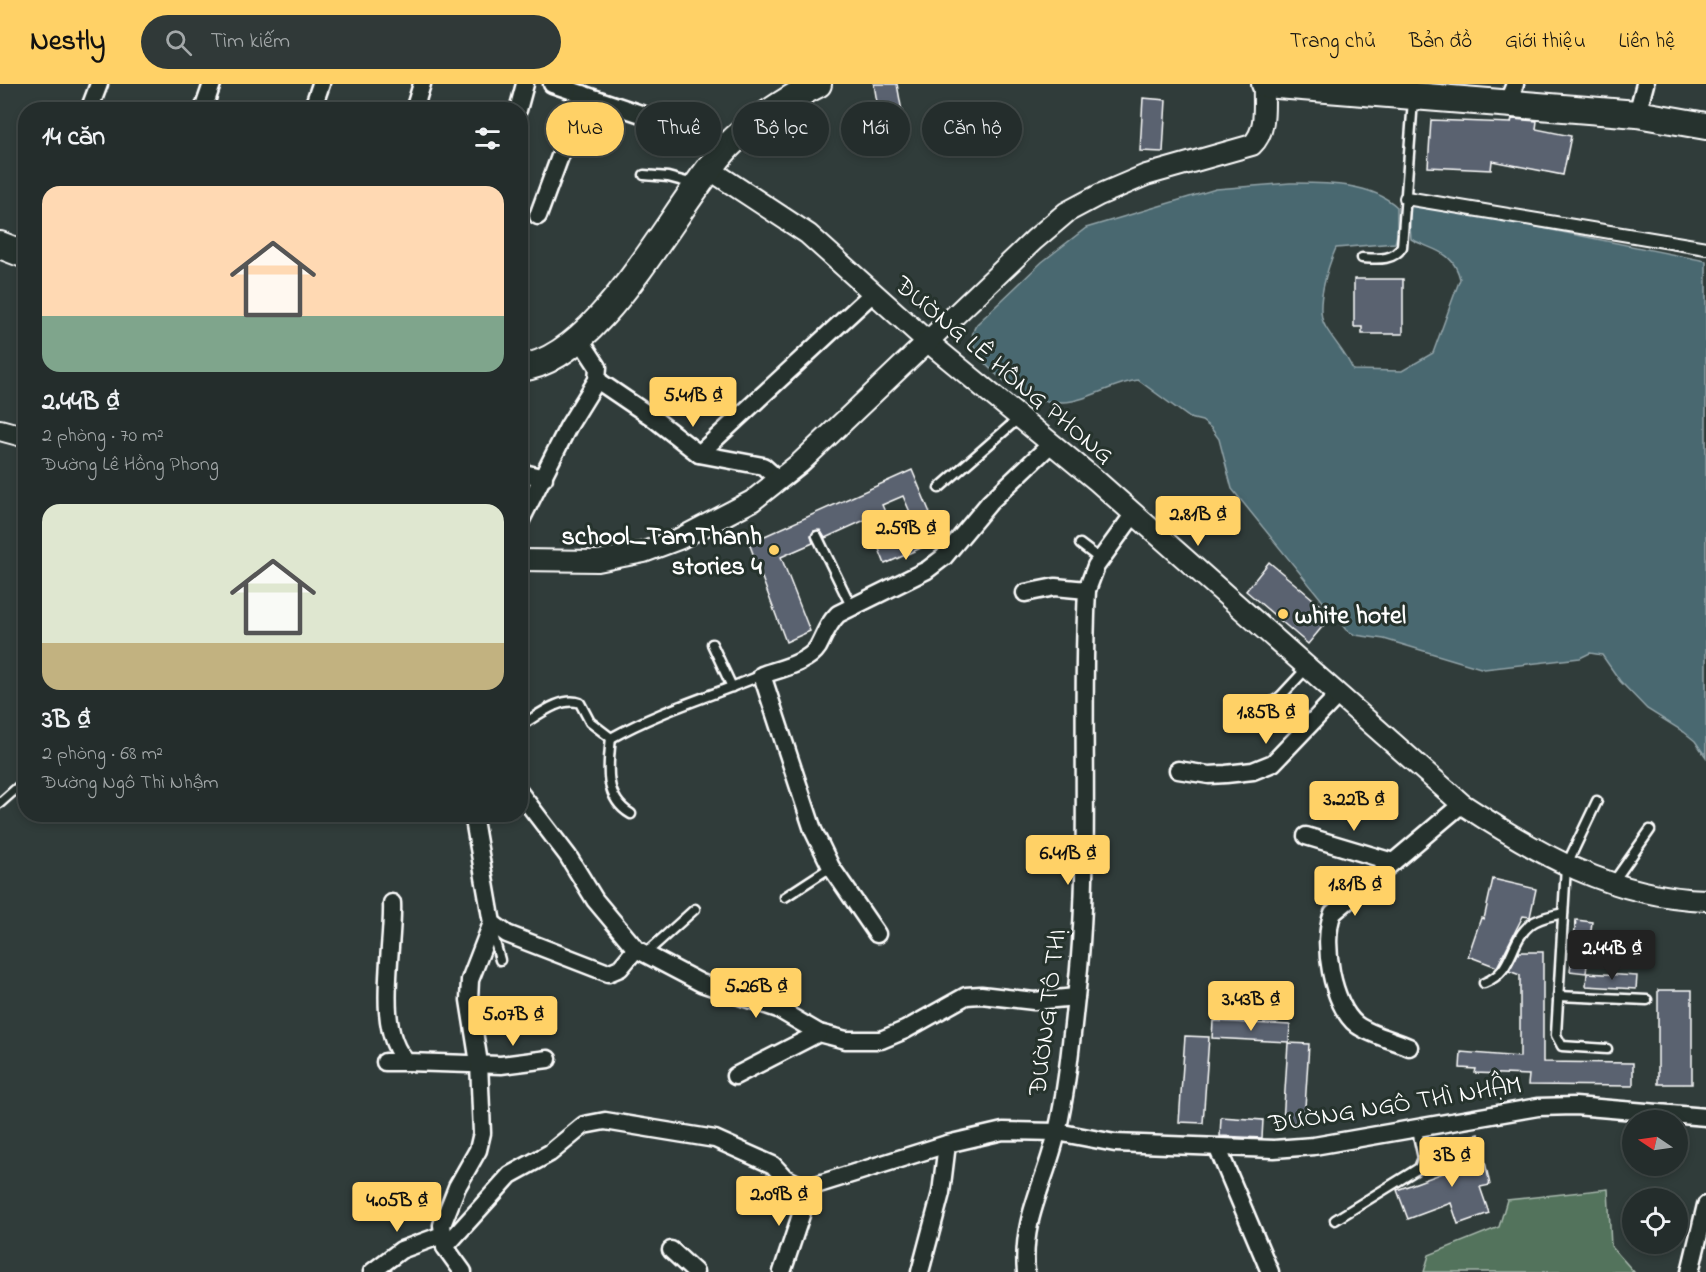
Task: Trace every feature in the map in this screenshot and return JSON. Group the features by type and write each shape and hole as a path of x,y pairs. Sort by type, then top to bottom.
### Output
{"main road":[{"path":"528,367 572,346 602,317 703,177 730,144 794,96 818,84"},
{"path":"1265,84 1511,94 1706,126"},
{"path":"0,245 18,252"}],"street":[{"path":"92,102 99,84"},
{"path":"206,102 212,84"},
{"path":"315,102 321,84"},
{"path":"416,102 422,84"},
{"path":"520,102 525,84"},
{"path":"528,560 598,561 644,552 679,539 752,501 800,463 1034,240 1067,212 1099,195 1146,175 1252,145 1259,138 1262,129 1265,84"},
{"path":"1637,114 1645,84"},
{"path":"560,85 730,144"},
{"path":"538,216 583,94"},
{"name":"ĐƯỜNG LÊ HỒNG PHONG","path":"703,177 808,234 927,341 1097,481 1462,804 1523,844 1566,866 1612,884 1664,897 1706,900"},
{"path":"1406,198 1706,248"},
{"path":"699,454 873,293"},
{"path":"528,507 568,427 597,380 598,367 579,339"},
{"path":"597,380 652,417 699,454 763,466 779,480"},
{"path":"0,430 18,435"},
{"path":"877,934 831,867 813,830 762,675 809,657 817,648 827,625 852,608 927,570 944,557 990,502 1051,444"},
{"path":"528,474 544,478"},
{"name":"ĐƯỜNG TÔ THỊ","path":"1026,1272 1024,1244 1029,1215 1057,1132 1076,997 1085,885 1087,590 1101,560 1133,515"},
{"path":"1024,593 1055,587 1087,590"},
{"path":"1178,770 1209,775 1226,774 1253,771 1273,763 1338,695"},
{"path":"528,804 568,856 596,900 640,952 700,983 752,998 819,1033 846,1040 864,1042 881,1040 905,1030 966,996 981,995 1034,1001 1076,997"},
{"path":"1408,1047 1357,1025 1342,1007 1333,979 1328,925 1333,913 1462,804"},
{"path":"463,1272 444,1241 445,1212 481,1141 479,1064 469,1000 470,980 491,926 474,822"},
{"path":"1306,836 1394,862"},
{"path":"392,903 388,1030 394,1046 407,1062"},
{"path":"491,926 608,973 620,969 640,952"},
{"path":"735,1076 819,1033"},
{"path":"385,1062 479,1064 521,1063 548,1059"},
{"name":"ĐƯỜNG NGÔ THÌ NHẬM","path":"806,1188 947,1144 1003,1131 1057,1132 1115,1143 1218,1149 1314,1146 1416,1126 1538,1107 1575,1106 1706,1117"},
{"path":"372,1272 401,1250 444,1241 510,1175 550,1153 576,1129 591,1122 604,1121 715,1139 773,1165 785,1178 806,1188 803,1209 782,1272"},
{"path":"920,1272 941,1193 947,1144"},
{"path":"1218,1149 1270,1272"},
{"path":"1690,1272 1706,1205"},
{"path":"670,1250 695,1272"}],"lane":[{"path":"1362,258 1384,259 1397,254 1402,247 1416,91"},
{"path":"644,175 703,177"},
{"path":"939,488 1019,418"},
{"path":"817,536 852,608"},
{"path":"1080,544 1101,560"},
{"path":"712,644 732,687"},
{"path":"1248,718 1280,697 1307,668"},
{"path":"611,738 673,708 699,701 762,675"},
{"path":"1279,719 1280,697"},
{"path":"528,721 550,708 572,700 580,703 590,722 611,738"},
{"path":"611,738 607,775 609,783 620,803 631,814"},
{"path":"0,803 18,787"},
{"path":"1597,801 1566,866 1558,996 1558,1042 1562,1046 1607,1049"},
{"path":"1612,884 1650,830"},
{"path":"785,897 831,867"},
{"path":"640,952 695,909"},
{"path":"1484,983 1497,978 1506,968 1518,941 1530,925 1563,913"},
{"path":"491,926 501,960"},
{"path":"1558,996 1647,1000"},
{"path":"1335,1220 1419,1168 1423,1158 1416,1126"}],"green space":[{"path":"1608,1189 1611,1246 1634,1272 1424,1272 1429,1255 1499,1227 1507,1200"}],"water":[{"path":"1290,183 1332,184 1361,188 1386,199 1397,207 1395,243 1336,248 1326,276 1322,298 1322,318 1353,370 1402,371 1433,353 1460,279 1457,269 1447,257 1411,239 1409,214 1412,202 1706,261 1706,757 1695,741 1684,732 1647,709 1620,681 1602,655 1590,653 1580,658 1484,669 1384,639 1355,635 1346,630 1232,489 1219,439 1202,421 1190,418 1138,380 1072,401 1055,402 1035,398 999,377 980,357 974,346 973,335 977,324 1042,262 1086,228 1216,189"}],"building":[{"path":"874,84 897,84 900,102 877,102"},
{"path":"1143,98 1166,100 1163,152 1140,151"},
{"path":"1512,119 1537,121 1536,129 1571,136 1563,175 1492,161 1491,170 1428,167 1431,120 1511,123"},
{"path":"1354,279 1403,279 1403,334 1362,334 1362,327 1354,327"},
{"name":"school_TamThanh stories 4","path":"912,470 941,539 885,564 867,519 825,538 820,530 814,531 811,536 813,543 781,557 810,631 786,642 749,543","holes":["903,496 917,528 896,537 882,505"]},
{"path":"1269,562 1332,615 1308,644 1246,591"},
{"path":"1493,879 1536,889 1530,917 1523,916 1497,967 1468,956 1481,918 1484,919"},
{"path":"1576,920 1592,922 1586,973 1570,971"},
{"path":"1519,952 1543,952 1543,1062 1633,1063 1633,1086 1528,1085 1529,1075 1475,1073 1476,1069 1460,1068 1461,1052 1520,1057 1520,975 1509,971"},
{"path":"1587,973 1637,976 1636,989 1586,986"},
{"path":"1658,990 1692,990 1692,1084 1658,1084"},
{"path":"1213,1021 1290,1025 1289,1042 1212,1038"},
{"path":"1185,1036 1209,1037 1203,1123 1179,1122"},
{"path":"1288,1043 1309,1044 1304,1123 1283,1122"},
{"path":"1221,1117 1263,1120 1262,1138 1220,1136"},
{"path":"1479,1134 1490,1185 1480,1187 1489,1213 1458,1224 1451,1203 1408,1219 1397,1190 1470,1163 1465,1137"}],"place":[{"name":"school_TamThanh stories 4","path":"774,550"},
{"name":"white hotel","path":"1283,614"}]}
